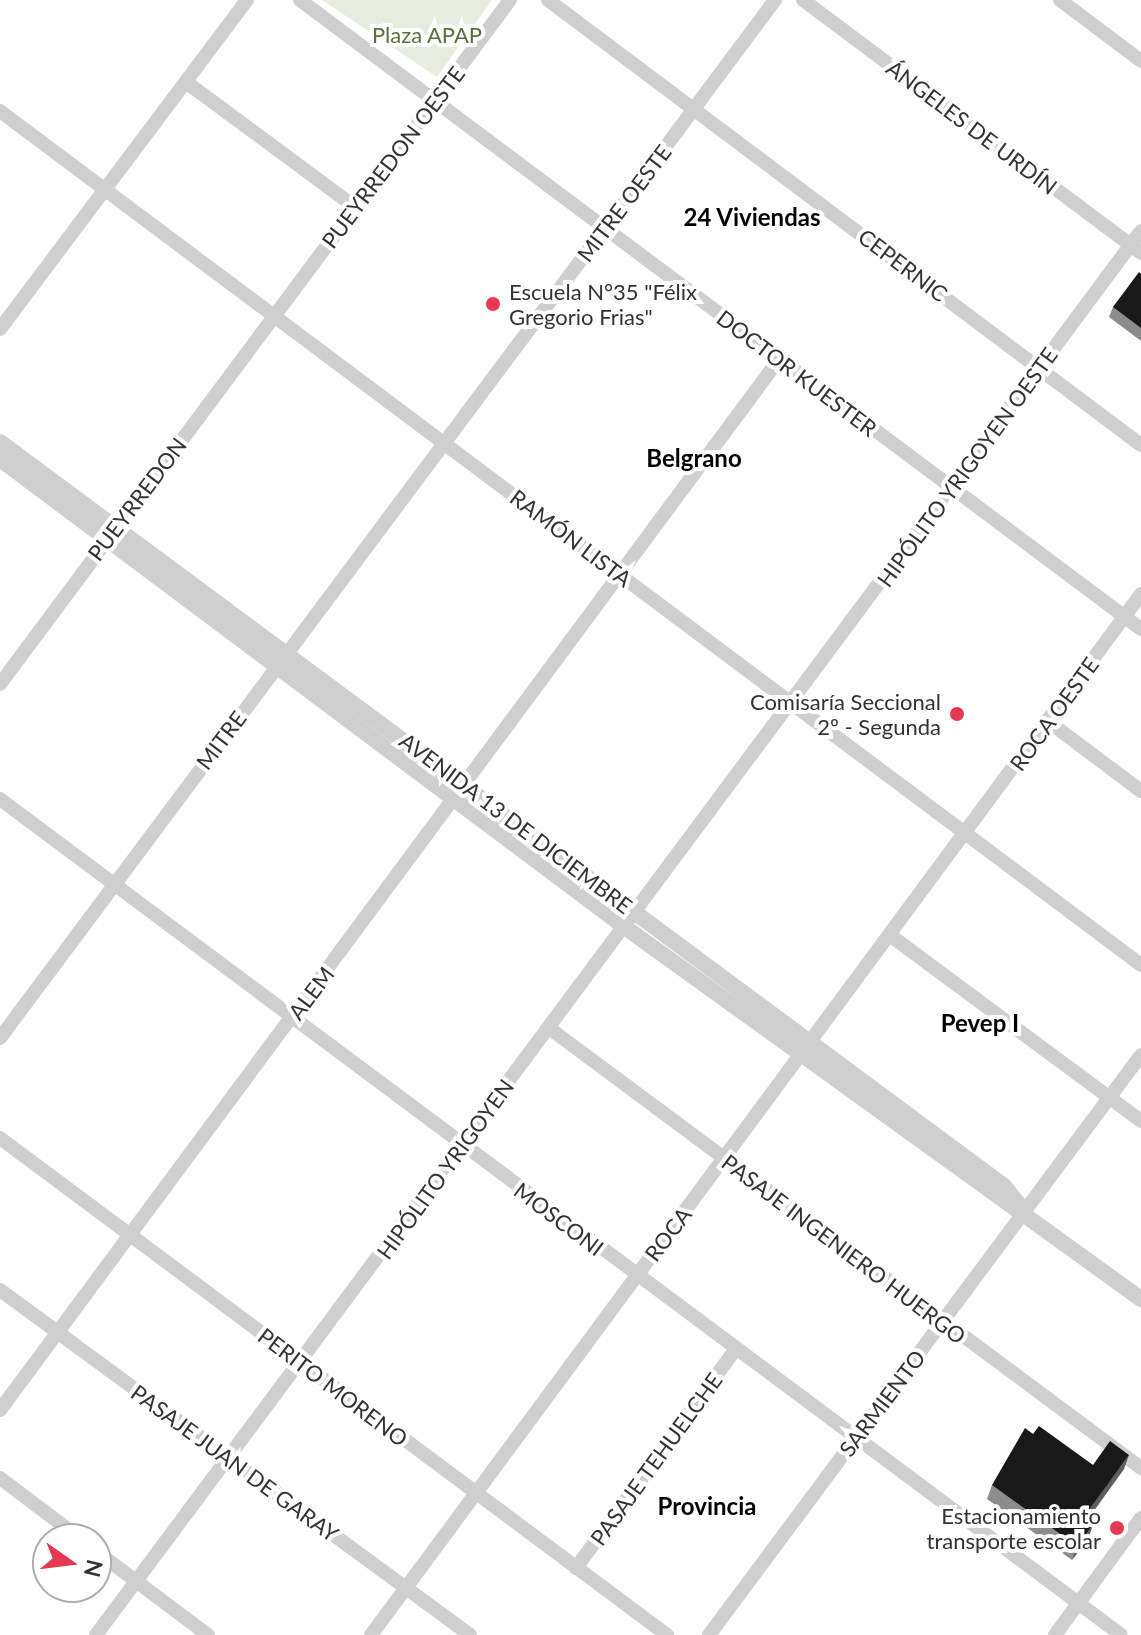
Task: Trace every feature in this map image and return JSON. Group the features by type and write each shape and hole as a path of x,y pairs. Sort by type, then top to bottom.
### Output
{"street":[{"path":"0,329 247,0"},
{"name":"DOCTOR KUESTER","path":"300,0 1141,629"},
{"name":"PUEYRREDON OESTE","path":"274,314 510,0"},
{"name":"CEPERNIC","path":"548,0 1141,445"},
{"name":"MITRE OESTE","path":"442,442 606,229 775,0"},
{"name":"ÁNGELES DE URDÍN","path":"803,0 1136,249"},
{"path":"1060,0 1141,61"},
{"path":"186,82 355,207"},
{"name":"RAMÓN LISTA","path":"0,111 1141,965"},
{"name":"HIPÓLITO YRIGOYEN OESTE","path":"794,704 1039,368 1136,249 1141,231"},
{"name":"PUEYRREDON","path":"0,684 274,314"},
{"name":"ALEM","path":"0,1410 456,800 779,359"},
{"name":"AVENIDA 13 DE DICIEMBRE","path":"0,442 112,533 282,659 466,786 637,913 808,1049"},
{"name":"MITRE","path":"0,1038 442,442"},
{"name":"AVENIDA 13 DE DICIEMBRE","path":"0,459 112,533"},
{"name":"ROCA OESTE","path":"966,834 1141,594"},
{"name":"AVENIDA 13 DE DICIEMBRE","path":"282,659 456,800 626,928 808,1049 1004,1186 1024,1212 1141,1299"},
{"name":"HIPÓLITO YRIGOYEN","path":"96,1635 794,704"},
{"path":"1049,722 1141,791"},
{"name":"MOSCONI","path":"0,799 1121,1635"},
{"name":"ROCA","path":"371,1635 966,834"},
{"path":"891,936 1141,1121"},
{"name":"PASAJE INGENIERO HUERGO","path":"549,1028 941,1323 1141,1468"},
{"name":"SARMIENTO","path":"709,1635 1141,1055"},
{"name":"PERITO MORENO","path":"0,1138 667,1635"},
{"name":"PASAJE JUAN DE GARAY","path":"0,1290 470,1635"},
{"name":"PASAJE TEHUELCHE","path":"576,1568 735,1350"},
{"path":"0,1478 60,1523"},
{"path":"1055,1635 1141,1518"},
{"path":"112,1563 208,1635"}],"green space":[{"name":"Plaza APAP","path":"322,0 492,0 437,77"}],"building":[{"path":"1139,272 1141,274 1141,328 1113,307"},
{"path":"1039,1426 1093,1465 1110,1441 1129,1455 1083,1518 1093,1525 1077,1546 992,1485 1025,1428 1033,1434"}],"place":[{"name":"Escuela N°35 \"Félix Gregorio Frias\"","path":"493,304"},
{"name":"Comisaría Seccional 2º - Segunda","path":"957,714"},
{"name":"Estacionamiento transporte escolar","path":"1117,1528"}],"district":[{"name":"24 Viviendas","path":"752,217"},
{"name":"Belgrano","path":"694,458"},
{"name":"Pevep I","path":"980,1023"},
{"name":"Provincia","path":"707,1506"}]}
